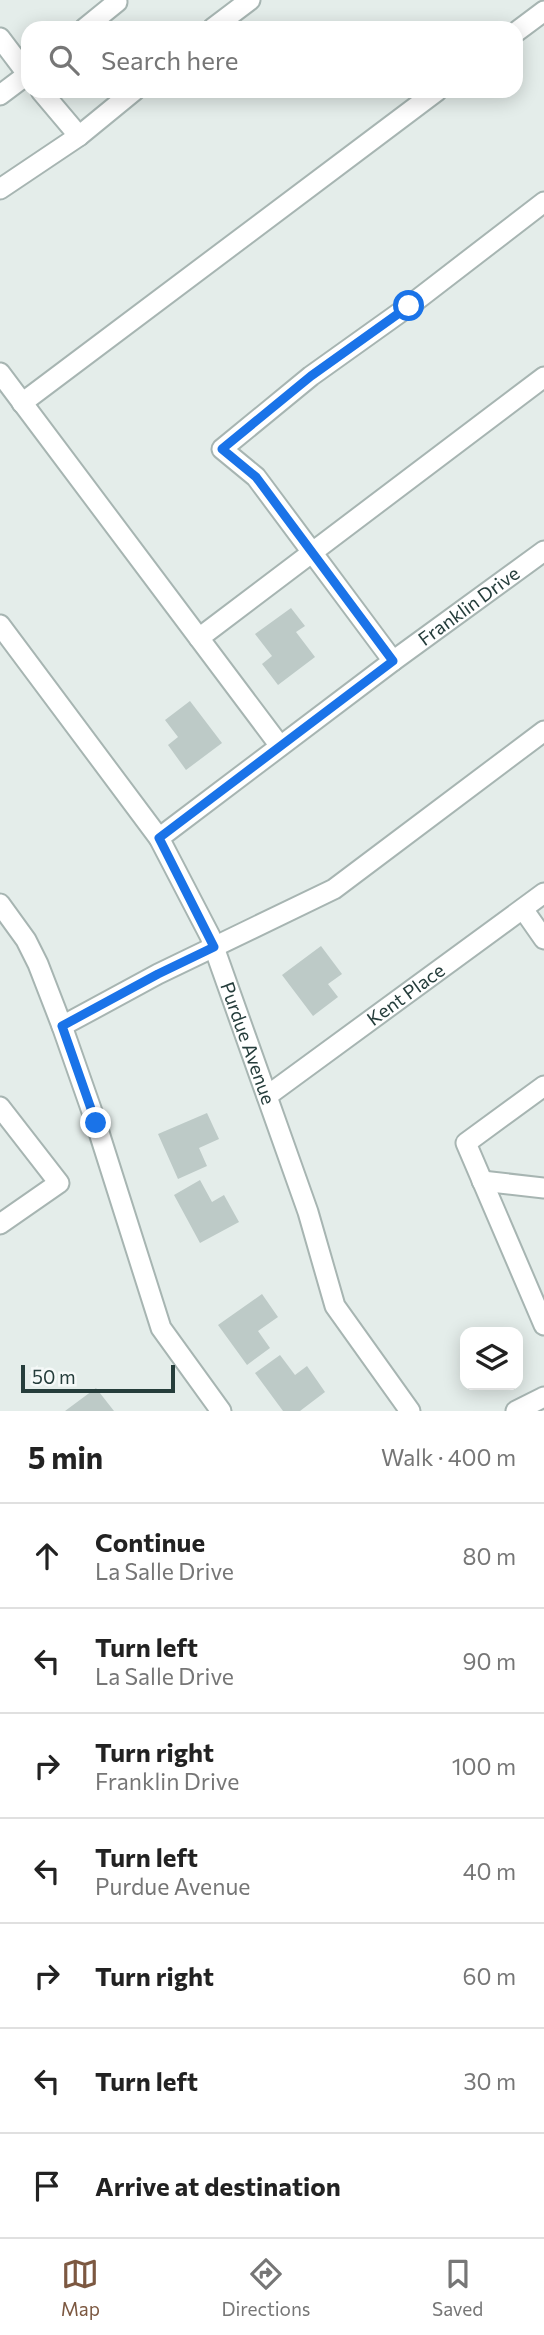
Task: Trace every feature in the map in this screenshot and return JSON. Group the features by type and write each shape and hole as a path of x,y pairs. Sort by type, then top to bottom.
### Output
{"street":[{"path":"222,21 250,0"},
{"path":"94,21 117,2"},
{"path":"523,27 544,11"},
{"path":"0,38 21,65"},
{"path":"0,95 21,79"},
{"path":"47,98 79,136"},
{"path":"0,188 79,136 125,98"},
{"path":"22,403 429,98"},
{"path":"393,661 256,477 222,449 311,376 409,306 544,202"},
{"path":"0,373 280,746"},
{"path":"199,638 544,377"},
{"name":"Franklin Drive","path":"159,838 544,551"},
{"name":"Purdue Avenue","path":"0,625 159,838 214,947 308,1212 335,1306 411,1411"},
{"path":"62,1026 158,974 334,889 544,731"},
{"name":"Kent Place","path":"267,1096 544,893"},
{"path":"0,904 32,952 62,1026 161,1328 221,1411"},
{"path":"523,909 544,939"},
{"path":"544,1086 466,1143 544,1325"},
{"path":"0,1107 59,1182 0,1224"},
{"path":"482,1181 544,1188"},
{"path":"516,1411 544,1397"}],"building":[{"path":"291,608 305,626 296,632 315,657 278,685 262,664 272,656 255,634"},
{"path":"190,701 222,743 186,770 168,745 178,737 165,720"},
{"path":"321,946 342,974 328,984 338,997 313,1016 282,975"},
{"path":"207,1113 219,1139 199,1148 207,1166 178,1179 158,1134"},
{"path":"200,1180 212,1202 224,1195 239,1222 200,1243 174,1195"},
{"path":"262,1294 278,1317 258,1331 270,1348 247,1365 218,1325"},
{"path":"280,1355 295,1375 307,1366 325,1392 300,1411 283,1411 255,1373"},
{"path":"96,1388 114,1411 65,1411"}],"route":[{"path":"96,1123 62,1026 214,947 159,838 393,661 256,477 222,449 311,376 409,306"}]}
